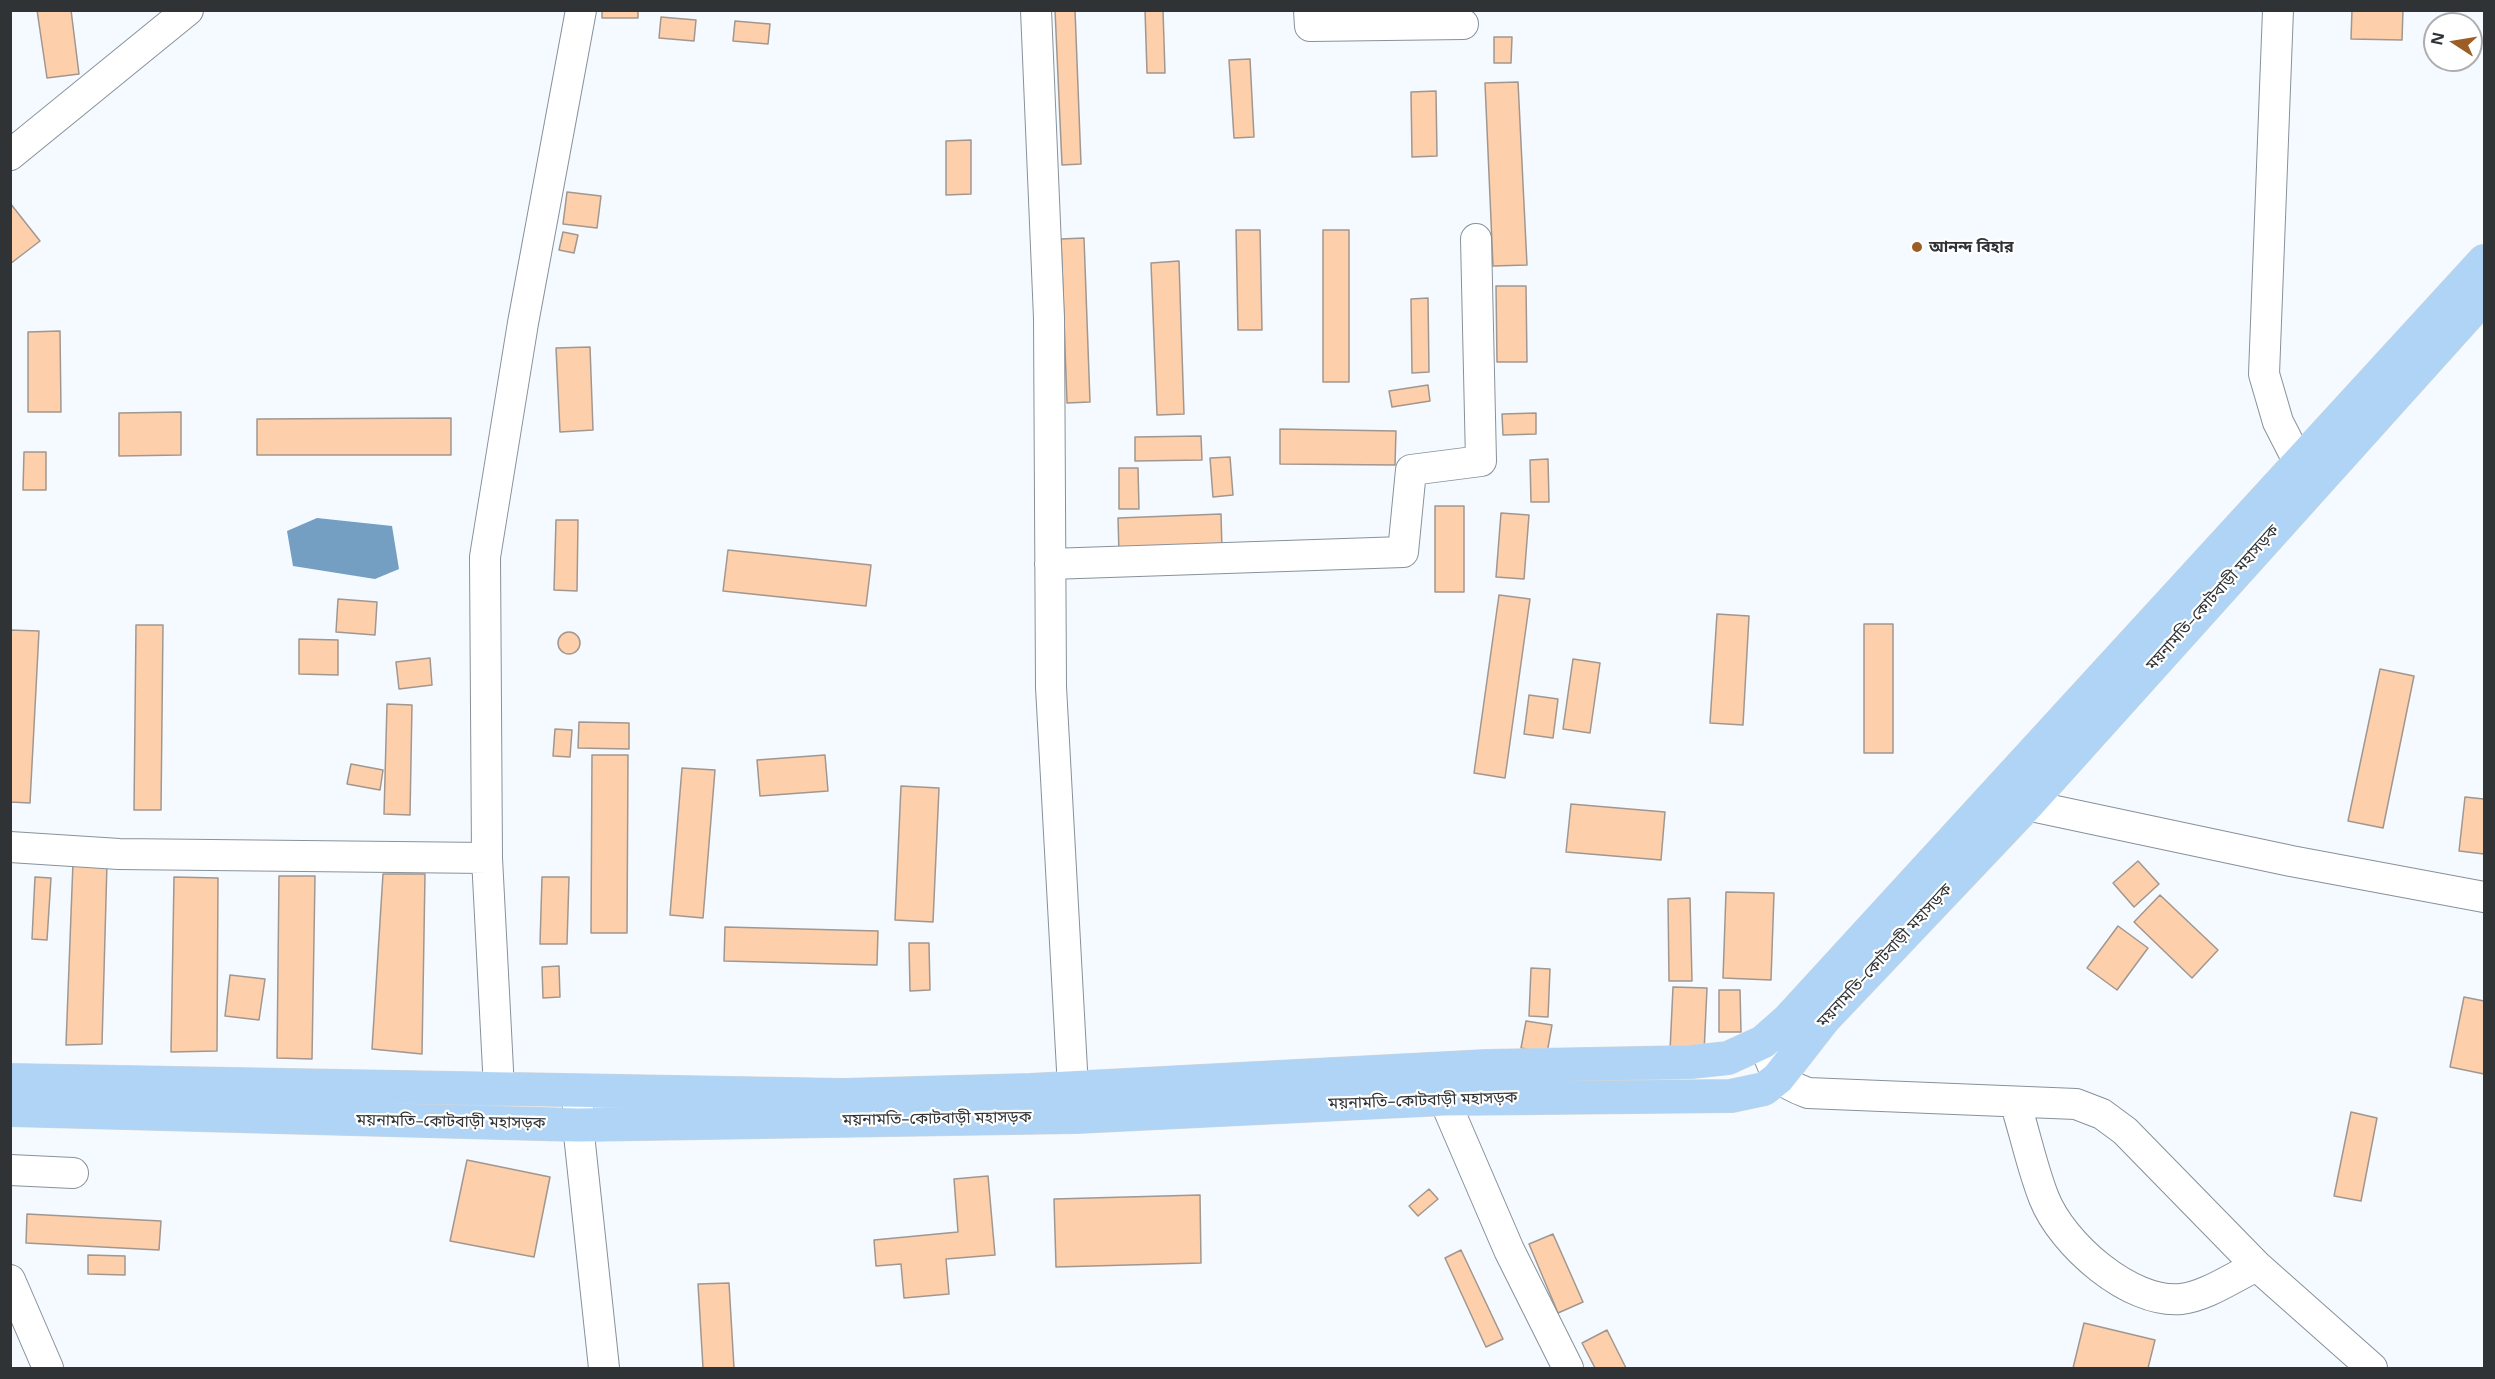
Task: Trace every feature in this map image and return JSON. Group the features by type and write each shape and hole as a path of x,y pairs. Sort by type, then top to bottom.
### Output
{"main road":[{"name":"ময়নামতি–কোটবাড়ী মহাসড়ক","path":"10,1110 578,1125 1076,1117 1444,1099 1731,1096 1764,1089 1778,1078 1824,1019 2019,792 2309,472 2484,261"},
{"name":"ময়নামতি–কোটবাড়ী মহাসড়ক","path":"2309,472 2484,297"},
{"name":"ময়নামতি–কোটবাড়ী মহাসড়ক","path":"10,1080 843,1095 1073,1088 1487,1066 1691,1062 1728,1058 1763,1042 1788,1020 2019,792"}],"street":[{"path":"10,155 188,10"},
{"path":"499,1089 487,858 485,557 523,323 581,10"},
{"path":"1036,10 1049,318 1051,687 1073,1088"},
{"path":"1309,10 1310,26 1463,24"},
{"path":"2278,10 2264,374 2278,422 2309,472"},
{"path":"1050,564 1403,552 1411,470 1481,461 1476,239"},
{"path":"2019,792 2291,861 2484,897"},
{"path":"10,847 119,854 487,858"},
{"path":"1763,1042 1778,1078 1808,1093 2076,1104 2102,1114 2125,1131 2257,1266 2372,1368"},
{"path":"578,1090 578,1125 604,1368"},
{"path":"1444,1099 1509,1250 1568,1368"},
{"path":"2015,1102 2044,1200 2069,1238 2094,1264 2123,1284 2158,1296 2180,1299 2201,1293 2257,1266"},
{"path":"10,1170 73,1173"},
{"path":"10,1280 48,1368"}],"water":[{"path":"317,518 392,526 399,569 375,579 293,566 287,531"}],"building":[{"path":"37,10 71,10 79,74 47,78"},
{"path":"602,10 638,10 638,18 602,18"},
{"path":"1055,10 1075,10 1081,164 1062,165"},
{"path":"1145,10 1163,10 1165,73 1147,73"},
{"path":"2352,10 2403,10 2402,40 2351,39"},
{"path":"661,17 696,20 694,41 659,38"},
{"path":"735,21 770,24 768,44 733,41"},
{"path":"1494,37 1512,37 1511,63 1494,63"},
{"path":"1250,59 1254,137 1234,138 1229,60"},
{"path":"1518,82 1527,265 1493,266 1485,83"},
{"path":"1436,91 1437,156 1412,157 1411,92"},
{"path":"971,140 971,194 946,195 946,141"},
{"path":"567,192 601,196 597,228 563,224"},
{"path":"10,203 40,241 10,264"},
{"path":"1236,230 1260,230 1262,330 1238,330"},
{"path":"1323,230 1349,230 1349,382 1323,382"},
{"path":"563,232 578,235 574,253 559,250"},
{"path":"1084,238 1090,402 1067,403 1061,239"},
{"path":"1179,261 1184,414 1157,415 1151,263"},
{"path":"1496,286 1526,286 1527,362 1497,362"},
{"path":"1428,298 1429,372 1412,373 1411,299"},
{"path":"60,331 61,412 28,412 28,332"},
{"path":"590,347 593,430 560,432 556,348"},
{"path":"1428,385 1430,401 1392,407 1389,391"},
{"path":"181,412 181,455 119,456 119,413"},
{"path":"1536,413 1536,434 1503,435 1502,414"},
{"path":"451,418 451,455 257,455 257,419"},
{"path":"1280,429 1396,431 1395,465 1280,464"},
{"path":"1201,436 1202,460 1135,461 1135,437"},
{"path":"24,452 46,452 46,490 23,490"},
{"path":"1230,457 1233,495 1213,497 1210,458"},
{"path":"1548,459 1549,502 1531,502 1530,460"},
{"path":"1119,468 1138,468 1139,509 1119,509"},
{"path":"1435,506 1464,506 1464,592 1435,592"},
{"path":"1501,513 1529,515 1524,579 1496,577"},
{"path":"1221,514 1222,551 1119,554 1118,518"},
{"path":"556,520 578,520 577,591 554,590"},
{"path":"728,550 871,565 866,606 723,591"},
{"path":"1499,595 1530,599 1505,778 1474,773"},
{"path":"338,599 377,602 375,635 336,632"},
{"path":"1717,614 1749,616 1743,725 1710,723"},
{"path":"1864,624 1893,624 1893,753 1864,753"},
{"path":"136,625 163,625 161,810 134,810"},
{"path":"10,630 39,631 30,803 10,802"},
{"path":"569,632 577,635 580,643 577,651 569,654 561,651 558,643 561,635"},
{"path":"299,639 338,640 338,675 299,674"},
{"path":"430,658 432,685 399,689 396,662"},
{"path":"1573,659 1600,663 1590,733 1563,729"},
{"path":"2380,669 2414,676 2383,828 2348,821"},
{"path":"1529,695 1558,699 1553,738 1524,734"},
{"path":"387,704 412,705 410,815 384,814"},
{"path":"579,722 629,723 629,749 578,748"},
{"path":"555,729 572,730 570,757 553,756"},
{"path":"592,755 628,755 627,933 591,933"},
{"path":"825,755 828,791 760,796 757,760"},
{"path":"351,764 383,770 380,790 347,784"},
{"path":"682,768 715,770 703,918 670,915"},
{"path":"901,786 939,788 933,922 895,920"},
{"path":"2465,797 2484,799 2484,854 2459,851"},
{"path":"1571,804 1665,812 1661,860 1566,852"},
{"path":"2138,861 2159,884 2134,907 2113,883"},
{"path":"73,862 107,863 102,1044 66,1045"},
{"path":"383,874 425,874 422,1054 372,1049"},
{"path":"279,876 315,876 312,1059 277,1058"},
{"path":"35,877 51,878 47,940 32,939"},
{"path":"174,877 218,878 217,1051 171,1052"},
{"path":"542,877 569,877 567,944 540,944"},
{"path":"1726,892 1774,893 1771,980 1723,978"},
{"path":"2160,895 2218,950 2192,978 2134,922"},
{"path":"1690,898 1692,981 1669,981 1668,899"},
{"path":"2118,926 2148,948 2117,990 2087,968"},
{"path":"725,927 878,931 877,965 724,961"},
{"path":"909,943 929,943 930,990 910,991"},
{"path":"559,966 560,997 543,998 542,967"},
{"path":"1531,968 1550,969 1548,1017 1529,1016"},
{"path":"230,975 265,979 259,1020 225,1016"},
{"path":"1673,987 1707,988 1704,1053 1670,1051"},
{"path":"1719,990 1740,990 1741,1032 1719,1032"},
{"path":"2464,997 2484,1001 2484,1074 2450,1067"},
{"path":"1526,1021 1552,1025 1547,1053 1521,1048"},
{"path":"2351,1112 2377,1118 2361,1201 2334,1196"},
{"path":"467,1160 550,1177 534,1257 450,1241"},
{"path":"988,1176 995,1255 946,1259 949,1294 904,1298 901,1264 876,1266 874,1240 958,1232 954,1179"},
{"path":"1429,1189 1438,1199 1418,1216 1409,1206"},
{"path":"1200,1195 1201,1263 1056,1267 1054,1199"},
{"path":"27,1214 161,1221 159,1250 26,1243"},
{"path":"1553,1234 1583,1302 1558,1313 1529,1244"},
{"path":"1461,1250 1503,1339 1486,1347 1445,1258"},
{"path":"88,1255 125,1256 125,1275 88,1274"},
{"path":"729,1283 734,1368 703,1368 698,1284"},
{"path":"2084,1323 2155,1340 2148,1368 2073,1368"},
{"path":"1607,1330 1626,1368 1595,1368 1582,1343"}],"place":[{"name":"আনন্দ বিহার","path":"1917,247"}]}
